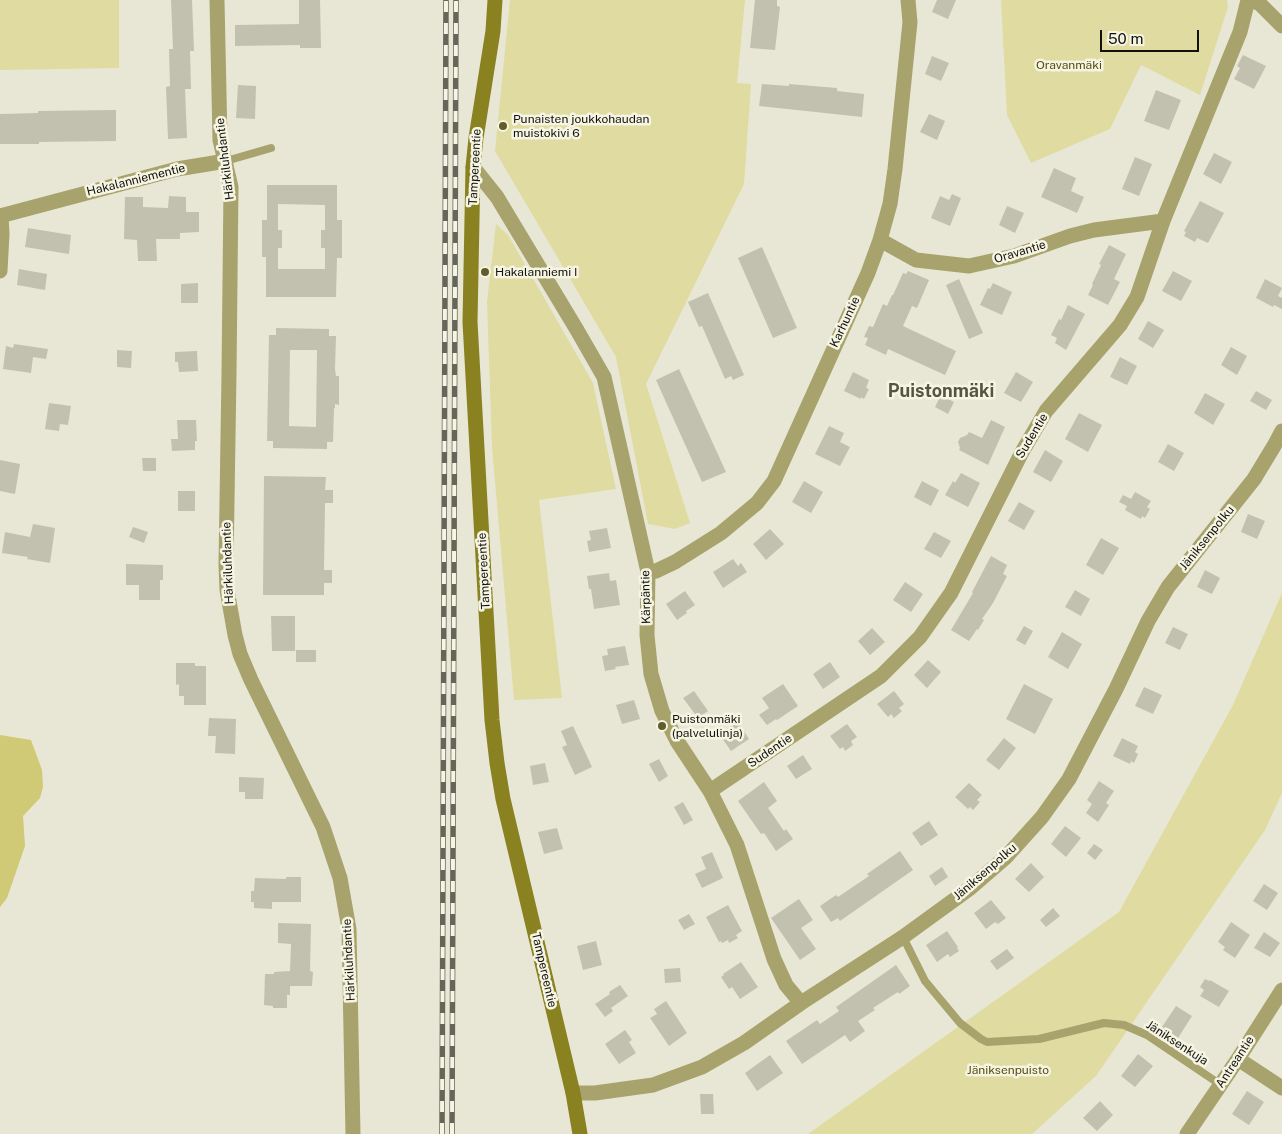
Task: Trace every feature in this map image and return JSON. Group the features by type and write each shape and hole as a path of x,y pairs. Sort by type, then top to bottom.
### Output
{"main road":[{"name":"Tampereentie","path":"495,0 473,167 470,322 492,720 503,799 573,1092 580,1134"}],"street":[{"name":"Härkiluhdantie","path":"217,0 220,140 231,187 226,565 230,611 235,635 251,680 323,827 340,878 349,929 353,1134"},
{"name":"Karhuntie","path":"648,572 656,571 675,562 721,533 757,503 774,481 868,272 880,240 890,204 895,169 910,22 908,0"},
{"path":"1249,0 1260,4 1282,26"},
{"name":"Sudentie","path":"710,792 882,676 920,637 951,592 1022,452 1046,412 1120,325 1137,297 1163,222 1240,32 1249,0"},
{"name":"Hakalanniementie","path":"0,216 177,169 226,161"},
{"name":"Kärpäntie","path":"473,167 497,196 604,377 648,572 647,635 651,674 662,711 677,741 710,792 737,845 774,959 786,985 802,1002"},
{"path":"0,216 2,234 0,271"},
{"name":"Oravantie","path":"880,240 916,260 969,266 1014,256 1086,232 1163,222"},
{"name":"Jäniksenpolku","path":"573,1092 595,1093 653,1085 702,1067 744,1043 802,1002 903,937 969,889 1006,857 1042,817 1069,778 1116,689 1148,620 1168,587 1254,479 1282,431"},
{"name":"Antreantie","path":"1187,1134 1282,990"},
{"path":"1238,1059 1282,1088"}],"lane":[{"name":"Hakalanniementie","path":"226,161 271,148"},
{"name":"Jäniksenkuja","path":"903,937 925,981 960,1023 987,1042 1039,1039 1104,1023 1124,1025 1147,1034 1220,1085"}],"green space":[{"path":"0,0 119,0 119,68 0,70"},
{"path":"510,0 745,0 737,83 751,84 744,184 646,384 690,523 675,529 648,524 616,357 495,151"},
{"name":"Oravanmäki","path":"1001,0 1227,0 1228,7 1200,95 1141,65 1110,129 1031,163 1007,115"},
{"path":"496,224 508,235 593,383 616,489 539,500 562,698 514,700 492,447 487,302"},
{"name":"Jäniksenpuisto","path":"1282,593 1282,793 1265,830 1096,1076 1032,1134 808,1134 1119,912 1233,705"}],"shaded area":[{"path":"0,735 31,740 42,770 43,787 40,798 23,816 25,846 7,898 0,907"}],"building":[{"path":"171,0 192,0 194,51 190,51 191,89 185,89 187,138 168,139 166,87 170,86 169,49 173,49"},
{"path":"299,0 320,0 321,48 300,48 300,45 235,46 235,25 299,24"},
{"path":"755,0 777,0 777,6 780,7 775,50 750,48"},
{"path":"937,0 956,0 948,19 932,12"},
{"path":"1243,55 1266,66 1254,89 1234,79 1240,68 1237,66"},
{"path":"932,56 949,63 941,81 925,74"},
{"path":"762,84 837,88 837,91 864,94 862,117 759,106"},
{"path":"238,85 256,86 255,119 236,118"},
{"path":"1156,90 1181,100 1169,130 1144,121"},
{"path":"116,110 116,141 0,144 0,114 38,113 38,111"},
{"path":"929,114 945,121 937,140 920,132"},
{"path":"1214,153 1232,162 1221,184 1203,174"},
{"path":"1135,157 1152,164 1139,196 1122,189"},
{"path":"1054,168 1076,178 1071,191 1084,197 1077,213 1041,197"},
{"path":"267,185 337,185 337,220 342,220 342,258 337,258 336,297 266,297 266,257 262,257 262,220 267,220","holes":["278,204 325,205 325,230 321,230 321,248 325,248 325,269 278,269 278,248 282,248 282,230 278,230"]},
{"path":"952,194 961,198 950,226 931,218 940,196 949,200"},
{"path":"169,196 186,197 186,212 199,212 199,232 180,233 180,239 156,239 157,261 138,261 137,240 124,239 125,197 143,197 143,207 168,208"},
{"path":"1200,201 1224,213 1208,243 1197,238 1195,242 1184,236 1186,232 1184,231"},
{"path":"1007,206 1024,213 1015,233 999,225"},
{"path":"28,228 71,235 69,254 25,247"},
{"path":"1109,245 1126,254 1114,279 1120,282 1108,305 1088,295 1101,265 1099,264"},
{"path":"762,247 797,328 773,338 738,258"},
{"path":"19,269 47,274 45,290 17,285"},
{"path":"908,271 929,280 917,308 912,306 903,326 956,351 945,375 888,349 886,355 865,345 868,338 864,337 869,326 873,327 883,304 887,306 903,273 906,274"},
{"path":"1173,271 1192,281 1181,301 1162,291"},
{"path":"959,279 983,333 969,339 946,285"},
{"path":"1265,279 1282,288 1278,296 1282,298 1282,309 1274,305 1273,307 1256,298"},
{"path":"198,283 198,303 181,303 181,284"},
{"path":"993,283 1012,292 1002,315 980,305 988,288 990,289"},
{"path":"708,293 744,375 733,380 731,376 725,379 702,326 699,327 688,302"},
{"path":"1068,305 1085,314 1066,350 1055,343 1057,338 1051,335"},
{"path":"1148,321 1164,330 1153,348 1138,339"},
{"path":"276,328 329,329 329,336 336,336 335,369 336,376 339,376 339,405 335,404 333,442 327,442 327,449 273,448 273,441 267,441 269,335 276,335","holes":["290,350 317,350 316,427 289,426"]},
{"path":"14,344 48,349 46,359 33,357 31,373 3,369 6,346 13,348"},
{"path":"1231,347 1247,356 1237,375 1221,365"},
{"path":"117,350 132,351 131,368 117,367"},
{"path":"197,351 198,371 179,372 178,362 175,362 175,352"},
{"path":"1120,357 1137,366 1127,385 1110,377"},
{"path":"679,369 726,472 702,482 656,380"},
{"path":"853,372 869,380 866,388 869,389 864,399 844,391"},
{"path":"1016,372 1033,382 1021,402 1004,393"},
{"path":"1256,391 1272,400 1266,410 1250,401"},
{"path":"1205,393 1225,404 1213,425 1194,413"},
{"path":"941,395 954,402 948,414 935,407"},
{"path":"49,403 71,406 68,425 60,424 59,431 45,429"},
{"path":"1079,413 1102,425 1088,452 1065,439"},
{"path":"177,420 196,420 197,441 195,441 195,450 172,451 171,439 178,439"},
{"path":"991,420 1005,427 988,465 959,450 958,442 960,438 969,432 982,438"},
{"path":"829,426 844,433 840,442 850,447 840,466 815,454"},
{"path":"1168,444 1184,453 1174,471 1158,462"},
{"path":"1045,450 1063,461 1051,482 1033,472"},
{"path":"142,458 156,458 156,471 143,471"},
{"path":"0,460 20,464 15,494 0,491"},
{"path":"961,473 980,483 968,507 945,495 953,481 955,483"},
{"path":"264,476 326,477 325,490 333,490 333,503 325,503 324,570 332,570 332,583 324,583 324,595 263,595"},
{"path":"804,481 823,492 811,513 792,502"},
{"path":"922,481 939,490 931,506 914,497"},
{"path":"178,491 195,491 195,511 178,511"},
{"path":"1135,492 1151,501 1147,507 1150,509 1145,518 1142,516 1141,519 1125,510 1127,506 1119,502 1123,495 1131,499"},
{"path":"1019,502 1035,511 1024,530 1008,521"},
{"path":"1248,514 1265,521 1257,539 1241,532"},
{"path":"33,524 55,528 50,563 2,553 5,532 30,537"},
{"path":"133,527 148,532 144,543 129,537"},
{"path":"607,528 611,548 589,552 587,541 591,540 589,531"},
{"path":"770,529 784,544 766,560 753,544"},
{"path":"934,532 951,541 941,558 924,549"},
{"path":"1101,538 1119,548 1103,575 1086,565"},
{"path":"991,556 1007,565 1003,574 1007,576 982,619 984,620 969,641 951,630 973,593"},
{"path":"733,559 738,566 741,563 747,572 723,588 713,572"},
{"path":"126,564 163,565 163,580 160,580 160,600 139,600 139,585 126,585"},
{"path":"1205,570 1220,578 1212,594 1197,587"},
{"path":"609,573 610,581 616,580 620,605 594,609 587,576"},
{"path":"905,582 923,594 911,612 893,600"},
{"path":"1075,590 1090,599 1081,616 1065,607"},
{"path":"685,591 695,605 677,620 666,604"},
{"path":"271,616 295,616 295,651 272,651"},
{"path":"1024,626 1033,631 1025,645 1016,640"},
{"path":"1173,627 1188,634 1180,650 1165,643"},
{"path":"872,628 885,642 870,655 858,641"},
{"path":"1062,632 1082,644 1068,669 1048,657"},
{"path":"625,646 629,665 605,671 602,656 608,655 607,649"},
{"path":"296,650 316,650 316,662 296,662"},
{"path":"928,660 941,672 927,688 914,675"},
{"path":"830,662 840,677 823,689 813,674"},
{"path":"176,663 195,663 195,666 206,666 206,705 184,705 184,696 179,696 179,684 176,685"},
{"path":"783,684 798,706 767,725 759,715 769,708 762,698"},
{"path":"1024,684 1053,699 1035,734 1006,719"},
{"path":"1144,687 1162,695 1153,714 1135,706"},
{"path":"694,691 708,711 698,718 683,698"},
{"path":"894,691 904,704 899,708 902,711 894,718 891,714 888,717 877,704"},
{"path":"634,700 640,719 622,724 616,705"},
{"path":"209,718 236,719 235,754 215,753 216,736 208,736"},
{"path":"738,722 749,739 731,751 719,734"},
{"path":"847,724 857,737 851,741 853,745 845,751 843,747 840,749 830,736"},
{"path":"573,726 592,767 575,775 562,747 567,745 561,731"},
{"path":"1004,738 1016,748 999,770 986,760"},
{"path":"1122,738 1138,746 1135,752 1138,754 1134,763 1131,761 1130,764 1113,756"},
{"path":"803,755 812,769 796,779 787,766"},
{"path":"659,759 668,776 659,782 649,764"},
{"path":"545,763 549,782 533,785 530,766"},
{"path":"239,777 264,778 263,799 245,799 245,792 239,792"},
{"path":"1099,781 1114,791 1106,803 1109,805 1098,822 1086,813 1092,804 1087,800"},
{"path":"764,782 777,801 768,808 784,831 786,829 793,839 776,851 764,833 761,834 738,801"},
{"path":"969,783 982,795 977,800 980,802 973,810 970,807 968,809 955,797"},
{"path":"683,802 693,820 684,825 674,807"},
{"path":"929,821 938,835 921,846 912,833"},
{"path":"1065,826 1081,838 1066,857 1051,844"},
{"path":"557,828 563,849 544,854 538,832"},
{"path":"1094,844 1103,850 1095,860 1087,853"},
{"path":"900,851 913,870 840,921 838,918 831,922 820,906 836,895 838,897 869,876 867,874"},
{"path":"712,852 723,878 702,888 695,874 706,869 701,857"},
{"path":"1031,863 1044,877 1029,892 1015,879"},
{"path":"942,867 948,877 935,886 929,876"},
{"path":"286,877 301,877 301,902 272,902 272,909 254,908 254,902 251,902 251,891 254,891 255,878 286,879"},
{"path":"1264,884 1278,893 1267,910 1253,901"},
{"path":"799,899 813,920 801,928 816,949 800,960 771,918"},
{"path":"991,900 1006,918 998,924 995,922 986,929 974,913"},
{"path":"728,905 742,931 736,935 738,938 729,943 728,940 722,943 721,941 719,942 706,917"},
{"path":"1053,908 1060,916 1046,927 1040,920"},
{"path":"689,914 695,924 684,930 678,920"},
{"path":"1231,922 1250,935 1235,958 1223,950 1225,947 1218,942"},
{"path":"278,923 311,924 310,971 313,972 312,986 290,986 290,995 287,995 287,1008 273,1008 273,1006 264,1005 265,974 290,971 291,944 278,943"},
{"path":"947,931 959,951 950,957 948,954 937,962 926,945"},
{"path":"1264,932 1280,943 1270,957 1254,948"},
{"path":"596,941 602,965 583,970 577,946"},
{"path":"1007,949 1014,958 997,970 990,961"},
{"path":"741,962 758,987 740,999 732,987 729,989 721,977"},
{"path":"896,965 910,986 873,1008 875,1010 858,1021 865,1031 850,1042 845,1035 802,1064 786,1041 817,1020 820,1024 839,1011 836,1007"},
{"path":"680,968 681,982 665,983 664,969"},
{"path":"1205,979 1229,991 1219,1007 1200,996 1204,990 1200,987"},
{"path":"620,985 628,996 611,1008 613,1011 605,1017 595,1004"},
{"path":"666,1001 687,1033 669,1046 650,1018 657,1014 654,1009"},
{"path":"1176,1006 1192,1016 1178,1038 1162,1027"},
{"path":"625,1030 632,1040 629,1042 636,1053 619,1064 605,1044"},
{"path":"1138,1054 1153,1066 1135,1087 1121,1076"},
{"path":"770,1055 783,1073 757,1091 745,1073"},
{"path":"1247,1091 1264,1102 1249,1125 1232,1114"},
{"path":"700,1094 713,1094 714,1114 701,1114"},
{"path":"1100,1101 1113,1115 1097,1131 1083,1118"}],"railway":[{"path":"442,1134 446,0"},
{"path":"452,1134 456,0"}],"place":[{"name":"Punaisten joukkohaudan muistokivi 6","path":"503,126"},
{"name":"Hakalanniemi I","path":"485,272"},
{"name":"Puistonmäki (palvelulinja)","path":"662,726"}],"district":[{"name":"Puistonmäki","path":"941,391"}]}
